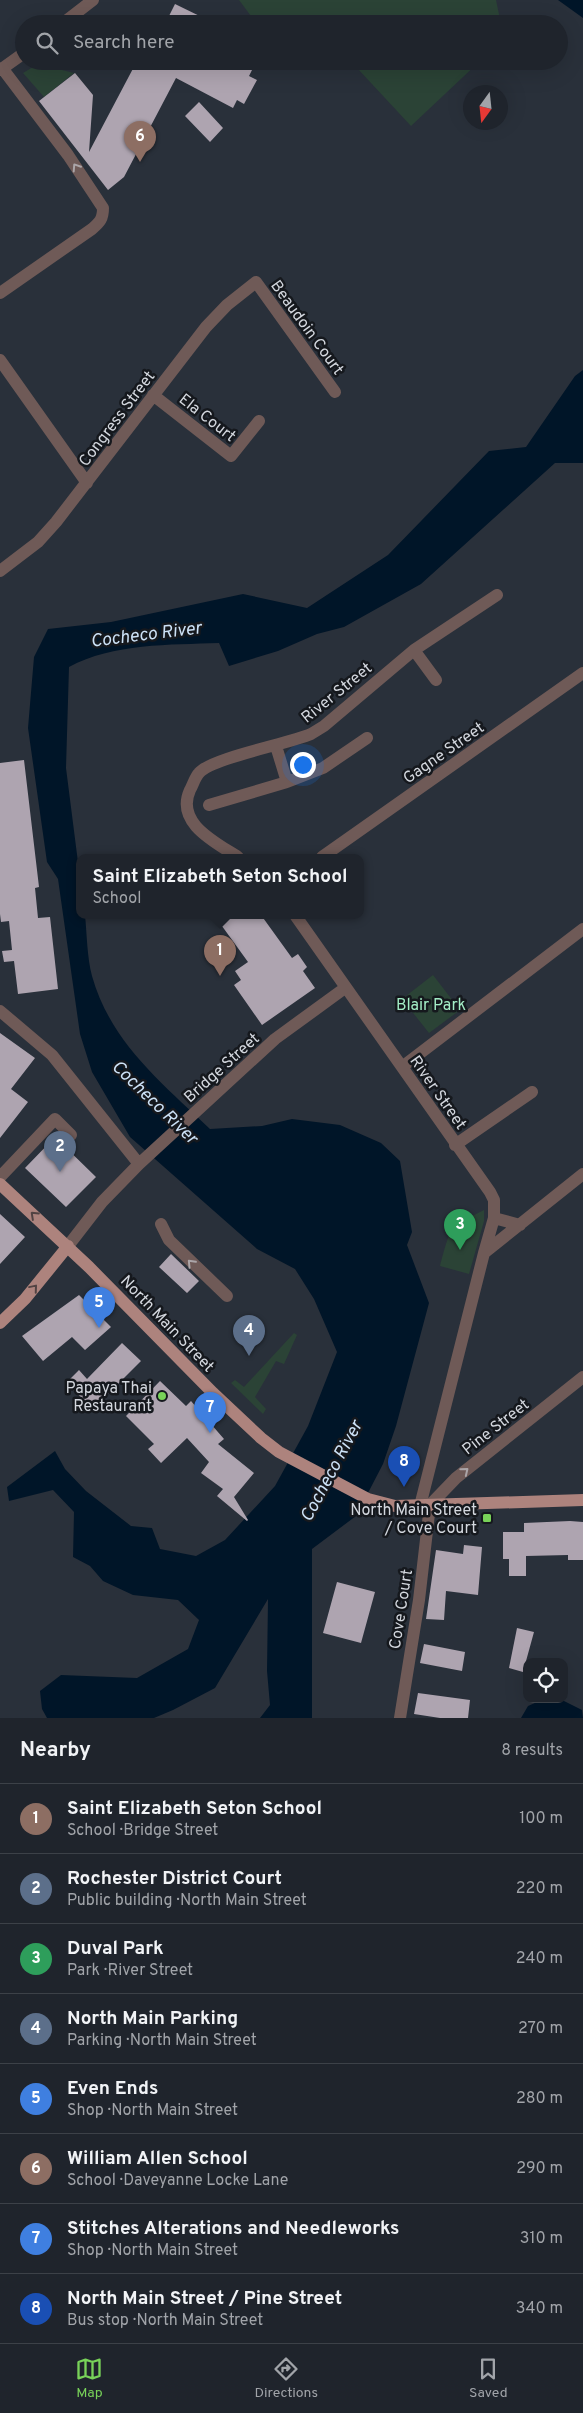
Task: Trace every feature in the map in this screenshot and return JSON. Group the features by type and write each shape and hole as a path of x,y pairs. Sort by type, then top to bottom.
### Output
{"main road":[{"name":"North Main Street","path":"0,1184 68,1246 213,1393 279,1452 368,1499 395,1506 425,1506 509,1500 583,1500"},
{"path":"0,1323 25,1299 68,1246"}],"street":[{"path":"74,15 93,0"},
{"path":"0,293 100,222 103,208 68,155 1,69 15,59"},
{"name":"Beaudoin Court","path":"256,282 334,392"},
{"name":"Congress Street","path":"0,570 38,542 86,484 206,327 227,305 256,282"},
{"path":"0,360 86,484"},
{"name":"Ela Court","path":"153,395 231,456 259,421"},
{"name":"River Street","path":"233,854 210,839 189,818 186,807 187,796 199,773 207,766 311,734 324,726 414,650 497,595"},
{"path":"414,650 436,680"},
{"name":"Gagne Street","path":"326,854 583,673"},
{"path":"209,805 286,782 323,768 367,738"},
{"path":"276,746 286,782"},
{"name":"River Street","path":"298,919 494,1200 494,1218 484,1253 425,1506"},
{"path":"402,1067 583,930"},
{"name":"Bridge Street","path":"68,1246 102,1202 141,1162 275,1040 345,988"},
{"path":"0,1011 52,1054 141,1162"},
{"path":"455,1145 532,1092"},
{"path":"0,1177 54,1119 71,1135"},
{"path":"484,1253 583,1174"},
{"path":"494,1218 520,1225"},
{"path":"161,1224 169,1240 226,1296"},
{"name":"Pine Street","path":"425,1506 456,1478 583,1377"},
{"name":"Cove Court","path":"400,1718 419,1600 425,1506"}],"green space":[{"path":"239,0 496,0 499,15 250,15"},
{"path":"28,70 62,70 74,73 44,97 23,73"},
{"path":"359,70 470,70 411,126"},
{"name":"Blair Park","path":"433,975 460,1010 429,1033 402,999"},
{"path":"484,1210 484,1221 469,1274 440,1266 446,1243 452,1230 463,1221"},
{"path":"294,1333 297,1335 284,1364 276,1361 255,1397 266,1409 263,1414 231,1383 235,1380 244,1387"}],"water":[{"path":"558,0 583,0 583,18"},
{"name":"Cocheco River","path":"583,370 583,463 555,463 421,584 344,627 317,634 278,651 229,666 219,643 162,645 123,649 86,659 69,667 66,768 77,854 76,919 85,919 90,969 101,1000 112,1022 140,1060 210,1129 262,1126 292,1119 340,1125 381,1143 400,1161 412,1232 407,1245 429,1303 396,1426 383,1464 356,1516 312,1549 312,1718 260,1718 270,1705 267,1671 268,1599 215,1688 154,1718 47,1718 42,1709 40,1691 61,1675 137,1678 188,1649 199,1620 178,1600 133,1595 103,1581 90,1566 73,1557 74,1512 53,1490 9,1501 7,1487 55,1451 65,1469 86,1491 131,1526 152,1528 160,1549 196,1556 225,1540 275,1486 308,1426 337,1352 314,1299 295,1269 257,1249 130,1137 92,1072 80,1034 58,879 47,862 28,728 34,657 48,629 111,622 243,594 307,608 388,555 489,451 526,447 575,376"},
{"path":"535,1703 568,1703 582,1710 583,1718 521,1718 528,1706"}],"building":[{"path":"175,4 198,15 170,15"},
{"path":"132,70 252,70 249,76 257,80 244,104 237,100 233,108 176,78 124,177 108,190 39,101 75,73 93,95 89,152"},
{"path":"199,102 223,128 210,142 185,116"},
{"path":"24,760 39,887 35,888 38,918 50,917 58,989 18,994 14,961 4,962 2,951 12,950 9,921 1,922 0,914 0,763"},
{"path":"217,919 264,919 292,958 298,954 307,967 303,971 315,988 262,1025 234,985 241,980 235,971 248,962"},
{"path":"0,1033 35,1058 11,1089 28,1102 0,1138"},
{"path":"55,1137 96,1177 66,1207 25,1168"},
{"path":"0,1214 25,1237 0,1264"},
{"path":"171,1254 199,1281 187,1293 159,1267"},
{"path":"79,1295 111,1327 85,1350 72,1337 43,1361 22,1336"},
{"path":"122,1343 141,1361 93,1409 66,1383 79,1370 87,1379"},
{"path":"160,1381 186,1406 191,1401 224,1439 218,1444 254,1473 234,1497 247,1521 217,1496 223,1489 201,1473 209,1462 187,1438 161,1463 148,1449 154,1444 126,1416"},
{"path":"583,1522 583,1560 568,1560 568,1555 526,1556 526,1576 509,1576 509,1559 503,1559 503,1532 524,1532 524,1523"},
{"path":"464,1545 482,1547 478,1595 446,1591 444,1620 426,1619 436,1550 463,1554"},
{"path":"337,1582 375,1592 361,1643 323,1633"},
{"path":"517,1628 534,1632 527,1658 523,1658 523,1672 509,1668"},
{"path":"424,1644 465,1652 462,1671 420,1663"},
{"path":"418,1693 470,1700 468,1718 440,1718 414,1714"}],"place":[{"name":"William Allen School","path":"140,162"},
{"name":"Saint Elizabeth Seton School","path":"220,976"},
{"name":"Rochester District Court","path":"60,1172"},
{"name":"Duval Park","path":"460,1250"},
{"name":"Even Ends","path":"99,1328"},
{"name":"North Main Parking","path":"249,1356"},
{"name":"Papaya Thai Restaurant","path":"162,1396"},
{"name":"Stitches Alterations and Needleworks","path":"210,1433"},
{"name":"North Main Street / Pine Street","path":"404,1487"},
{"name":"North Main Street / Cove Court","path":"487,1518"}]}
